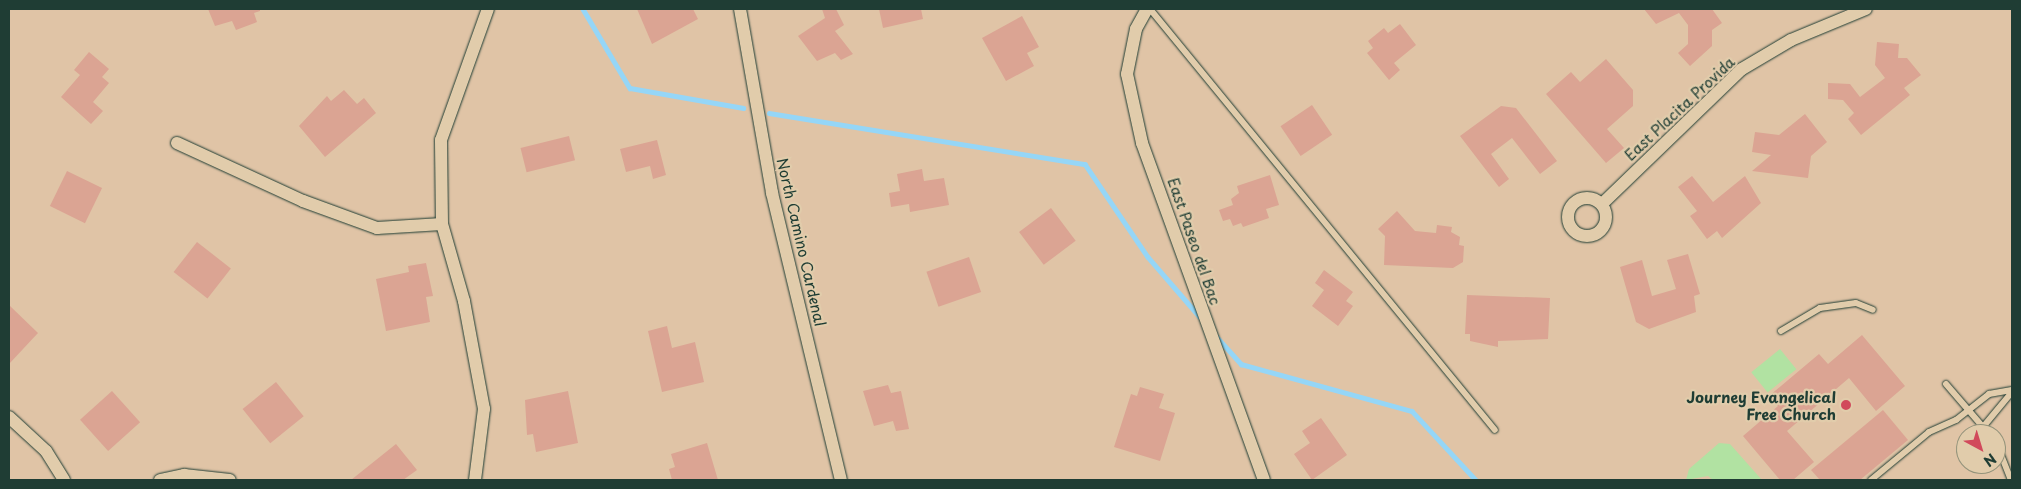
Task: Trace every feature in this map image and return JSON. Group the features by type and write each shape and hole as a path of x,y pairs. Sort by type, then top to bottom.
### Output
{"street":[{"path":"475,480 484,409 464,301 442,224 441,140 488,9"},
{"name":"North Camino Cardenal","path":"740,9 772,193 841,480"},
{"name":"East Paseo del Bac","path":"1148,9 1136,29 1127,74 1142,143 1264,480"},
{"name":"East Placita Provida","path":"1602,204 1742,69 1791,40 1866,9"},
{"path":"177,143 303,201 377,228 442,224"},
{"path":"9,417 46,451 64,480"},
{"path":"160,480 184,475 230,480"}],"lane":[{"path":"1148,9 1495,430"},
{"path":"1781,331 1820,308 1856,303 1873,310"},
{"path":"1946,384 1979,424"},
{"path":"1871,480 1929,432 1967,411 1989,394 2012,391"},
{"path":"1986,424 2012,391"},
{"path":"2006,467 2011,480"}],"green space":[{"path":"1780,349 1796,369 1768,392 1751,372"},
{"path":"1719,443 1730,444 1762,480 1713,480 1708,476 1686,480 1689,469"}],"building":[{"path":"208,9 260,9 260,11 254,13 257,22 236,30 232,21 215,26"},
{"path":"637,9 693,9 698,19 652,44"},
{"path":"822,9 836,9 844,25 835,31 853,54 841,60 835,53 817,61 798,36 825,18"},
{"path":"879,9 921,9 923,19 883,28"},
{"path":"1644,9 1712,9 1722,23 1712,30 1712,46 1690,66 1678,53 1688,44 1688,25 1679,13 1656,24"},
{"path":"1022,16 1039,47 1027,53 1034,66 1006,81 982,38"},
{"path":"1400,24 1416,45 1394,63 1400,70 1389,80 1367,53 1373,48 1368,41 1384,28 1388,33"},
{"path":"1877,42 1899,44 1898,58 1907,58 1921,75 1904,88 1910,95 1861,135 1848,119 1854,113 1843,100 1828,99 1828,83 1850,84 1860,97 1885,78 1875,65"},
{"path":"89,52 109,69 102,77 109,83 93,102 103,111 91,124 61,97 80,75 74,70"},
{"path":"1606,59 1633,90 1633,106 1607,129 1624,148 1606,163 1546,94 1571,72 1580,82"},
{"path":"344,90 357,104 364,98 376,113 325,157 299,126 327,96 331,101"},
{"path":"1312,105 1332,135 1301,156 1280,126"},
{"path":"1501,106 1516,108 1557,161 1540,174 1512,138 1491,154 1509,179 1499,187 1460,136"},
{"path":"1805,114 1827,142 1811,156 1808,178 1752,171 1771,155 1752,152 1755,132 1779,135"},
{"path":"569,136 575,160 527,172 520,148"},
{"path":"657,140 666,175 653,179 650,166 626,172 620,149"},
{"path":"922,169 924,181 944,178 949,205 910,212 909,204 891,207 889,193 900,191 897,174"},
{"path":"67,171 102,188 85,223 50,206"},
{"path":"1270,175 1279,205 1266,209 1269,218 1243,227 1241,223 1233,226 1230,219 1223,221 1219,210 1233,205 1231,199 1239,193 1237,186"},
{"path":"1692,176 1713,202 1745,176 1761,203 1722,238 1717,231 1707,239 1690,216 1697,211 1678,187"},
{"path":"1051,208 1076,241 1044,265 1019,232"},
{"path":"1397,211 1415,231 1436,233 1437,225 1452,227 1451,232 1460,237 1459,245 1464,246 1463,262 1453,268 1384,265 1385,236 1378,229"},
{"path":"197,242 231,268 207,298 174,272"},
{"path":"1688,254 1700,294 1694,296 1696,312 1649,329 1636,322 1620,267 1642,260 1652,296 1676,289 1667,260"},
{"path":"969,257 981,292 938,307 926,272"},
{"path":"426,263 433,296 426,297 430,322 386,331 376,279 409,272 408,266"},
{"path":"1324,270 1353,292 1346,301 1353,306 1338,326 1312,306 1324,290 1315,283"},
{"path":"1467,295 1550,298 1548,339 1498,341 1498,347 1470,341 1470,334 1465,334"},
{"path":"9,305 38,333 9,364"},
{"path":"667,326 672,348 695,342 704,382 662,392 648,331"},
{"path":"1862,335 1905,386 1876,411 1849,378 1787,431 1814,462 1793,480 1780,480 1743,436 1778,406 1769,396 1819,354 1828,364"},
{"path":"276,382 304,416 270,443 243,409"},
{"path":"888,385 891,393 901,391 909,429 896,431 893,421 874,426 863,391"},
{"path":"1140,387 1164,394 1159,408 1175,413 1160,461 1114,447 1131,394 1137,396"},
{"path":"112,391 140,422 108,451 80,420"},
{"path":"568,391 578,443 536,452 533,434 527,435 525,400"},
{"path":"1883,410 1908,440 1860,480 1820,480 1811,470"},
{"path":"1321,418 1347,455 1312,480 1294,454 1310,443 1302,431"},
{"path":"707,443 718,480 672,480 669,469 675,467 671,454"},
{"path":"396,444 417,470 403,480 351,480"}],"waterway":[{"path":"583,9 630,88 743,108"},
{"path":"769,113 1085,164 1148,257 1200,317"},
{"path":"1216,336 1241,364 1412,411 1476,480"}],"place":[{"name":"Journey Evangelical Free Church","path":"1846,405"}]}
